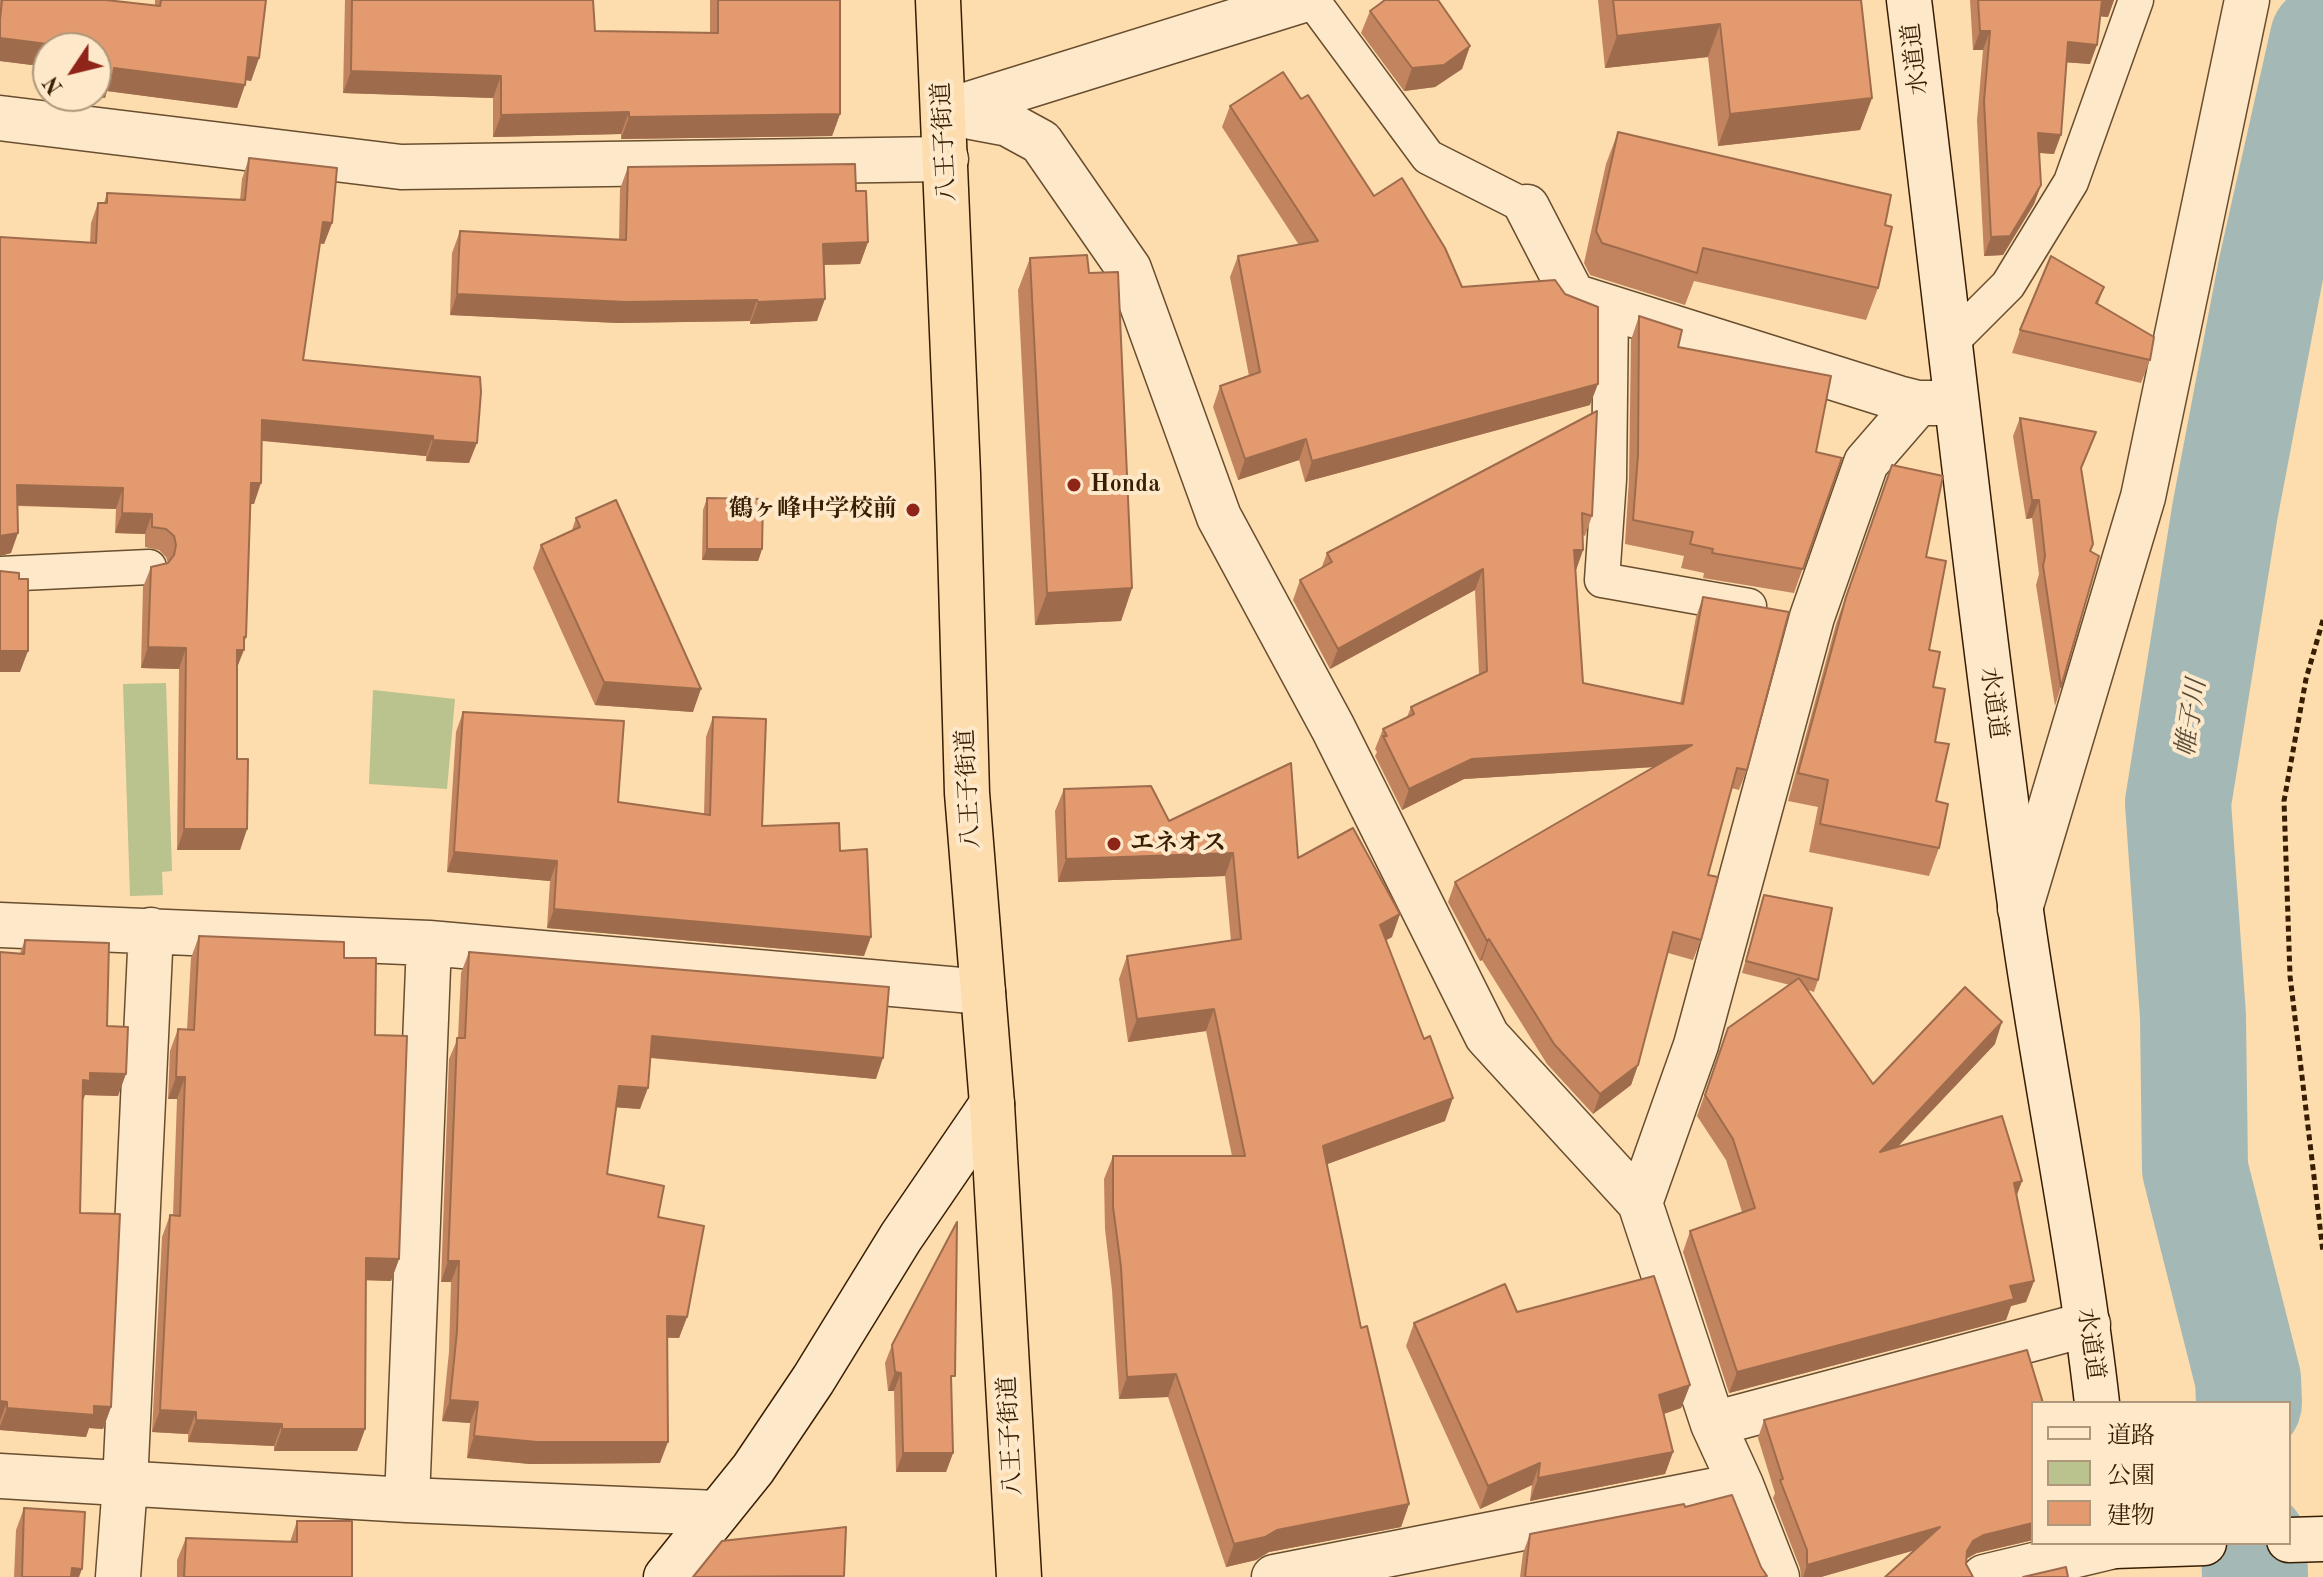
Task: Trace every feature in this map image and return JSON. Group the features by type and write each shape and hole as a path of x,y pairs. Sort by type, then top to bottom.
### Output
{"highway":[{"name":"八王子街道","path":"938,0 967,793 992,1104 1019,1577"}],"street":[{"path":"944,112 1303,0"},
{"name":"水道道","path":"1909,0 1951,342 1938,403 1988,668 2020,909 2088,1324 2097,1401"},
{"path":"2020,909 2143,497 2247,0"},
{"path":"944,112 1008,124 1041,142 1129,269 1219,517 1333,728 1487,1036 1640,1203 1713,1424 1777,1577"},
{"path":"0,118 401,167 946,159"},
{"path":"1527,207 1573,296 1611,310 1938,403"},
{"path":"1640,1203 1696,1045 1812,617 1866,463 1938,403"},
{"path":"0,925 429,943 983,992"},
{"path":"118,1577 151,930"},
{"path":"407,1500 429,943"},
{"path":"666,1577 753,1469 901,1237 992,1104"},
{"path":"1713,1424 2088,1324"},
{"path":"0,1476 407,1500 717,1513"},
{"path":"1274,1577 1741,1485"},
{"path":"2291,1540 2323,1539"},
{"path":"1984,1577 2189,1545"}],"lane":[{"path":"1312,0 1428,157 1527,207"},
{"path":"1951,342 2008,285 2071,182 2136,0"},
{"path":"1611,310 1609,479 1602,580 1812,617"},
{"path":"0,574 149,567"}],"path":[{"path":"2323,620 2306,679 2284,801 2290,976 2323,1252"}],"green space":[{"path":"166,683 172,871 162,872 163,895 130,896 123,684"},
{"path":"373,690 455,699 447,789 369,784"}],"building":[{"path":"2,0 106,0 160,6 161,0 266,0 259,58 248,57 245,85 114,68 112,75 112,32 32,32 32,42 0,38"},
{"path":"352,0 593,0 595,31 718,33 718,0 840,0 840,114 629,117 629,112 501,115 501,76 351,71"},
{"path":"1385,0 1438,0 1470,46 1444,65 1412,68 1370,11"},
{"path":"1613,0 1861,0 1872,98 1730,114 1720,24 1617,36"},
{"path":"1978,0 2102,0 2097,45 2068,42 2061,135 2038,133 2041,185 2010,236 1991,237 1984,101 1990,31 1980,31"},
{"path":"1283,72 1301,99 1308,95 1374,196 1402,178 1445,248 1462,287 1555,280 1565,294 1598,307 1598,384 1312,461 1306,439 1245,459 1220,386 1260,372 1238,256 1318,241 1230,106"},
{"path":"1618,132 1891,195 1885,225 1892,227 1878,288 1703,248 1697,273 1602,243 1596,231"},
{"path":"249,158 337,168 332,223 323,222 303,360 480,377 477,443 262,420 261,483 251,483 246,637 244,650 237,650 237,759 248,759 247,829 184,829 186,648 148,647 151,567 168,563 174,555 174,536 166,529 152,527 152,514 122,513 123,488 17,485 18,533 0,536 0,237 96,243 98,203 107,203 107,193 245,200"},
{"path":"855,164 856,191 866,191 868,242 823,244 825,299 626,302 457,294 460,231 626,240 628,167"},
{"path":"1087,255 1089,273 1118,272 1132,588 1047,593 1030,258"},
{"path":"2051,256 2104,287 2096,303 2154,337 2150,360 2020,330"},
{"path":"1639,316 1682,330 1678,347 1831,376 1816,452 1842,458 1803,569 1712,553 1713,549 1690,544 1693,532 1633,520 1638,455"},
{"path":"1597,411 1592,516 1582,513 1583,550 1574,550 1583,683 1683,704 1703,597 1789,612 1747,770 1737,768 1708,875 1718,877 1701,940 1673,932 1638,1065 1600,1094 1554,1044 1489,939 1487,941 1455,882 1692,745 1472,759 1409,789 1383,736 1387,736 1383,729 1414,714 1411,707 1487,671 1483,569 1338,649 1300,580 1332,562 1327,553"},
{"path":"2020,418 2096,432 2081,468 2093,544 2090,551 2099,556 2061,687 2043,566 2045,556 2039,500 2032,500"},
{"path":"1892,465 1943,476 1926,557 1946,561 1929,650 1940,652 1933,687 1945,689 1935,742 1949,744 1936,801 1948,804 1939,848 1820,824 1828,780 1798,773 1846,597"},
{"path":"707,498 763,499 762,549 707,549"},
{"path":"616,500 701,689 604,682 541,545 580,527 576,518"},
{"path":"0,571 19,573 19,579 28,579 28,651 0,651"},
{"path":"463,712 624,721 618,802 710,815 713,717 766,719 762,826 839,823 840,851 867,849 871,937 554,909 557,861 454,852"},
{"path":"1291,763 1298,858 1353,828 1400,914 1380,925 1424,1039 1430,1036 1453,1098 1323,1146 1361,1328 1367,1326 1409,1504 1277,1530 1265,1537 1234,1544 1176,1374 1127,1377 1121,1267 1113,1207 1113,1156 1245,1156 1214,1009 1137,1019 1127,956 1241,939 1233,853 1066,859 1064,789 1151,786 1169,821"},
{"path":"1764,895 1832,908 1818,980 1746,961"},
{"path":"199,936 344,942 344,958 376,958 375,1035 407,1036 399,1259 366,1258 365,1429 282,1429 282,1424 196,1420 196,1412 160,1410 170,1215 180,1216 185,1077 176,1077 178,1029 194,1030"},
{"path":"25,940 109,943 107,1026 128,1027 126,1074 90,1073 90,1081 83,1080 80,1213 120,1214 111,1407 94,1406 94,1415 7,1408 7,1402 0,1401 0,952 24,954"},
{"path":"469,952 889,987 883,1058 652,1036 648,1088 619,1086 607,1174 664,1186 658,1217 704,1226 687,1317 667,1316 668,1442 537,1442 474,1436 478,1402 450,1400 457,1331 459,1261 448,1261 457,1038 465,1038"},
{"path":"1799,978 1873,1084 1965,987 2002,1022 1880,1152 2002,1116 2022,1181 2014,1183 2034,1281 2010,1286 2014,1299 1737,1372 1690,1231 1755,1208 1733,1139 1705,1095 1728,1028"},
{"path":"957,1222 955,1376 951,1376 953,1453 903,1453 901,1373 895,1372 892,1345"},
{"path":"1654,1276 1690,1385 1659,1395 1673,1452 1538,1478 1540,1463 1488,1486 1414,1323 1505,1284 1517,1312"},
{"path":"2027,1350 2042,1401 2031,1401 2031,1523 1984,1535 1973,1541 1967,1551 1966,1564 1973,1577 1885,1577 1940,1527 1807,1565 1807,1550 1780,1480 1783,1479 1764,1420"},
{"path":"1732,1495 1767,1576 1525,1577 1530,1534 1684,1504 1685,1507"},
{"path":"24,1508 85,1512 82,1569 72,1568 71,1577 22,1577"},
{"path":"297,1521 352,1521 352,1577 184,1577 186,1538 297,1542"},
{"path":"846,1527 844,1576 693,1577 722,1541"},
{"path":"2066,1567 2068,1577 2023,1577"}],"waterway":[{"name":"帷子川","path":"2249,1401 2248,1379 2195,1169 2193,1016 2178,803 2225,511 2271,269 2323,38"},
{"name":"帷子川","path":"2316,66 2323,73"},
{"name":"帷子川","path":"2254,1545 2255,1577"}],"place":[{"name":"Honda","path":"1074,485"},
{"name":"鶴ヶ峰中学校前","path":"913,510"},
{"name":"エネオス","path":"1114,844"}]}
